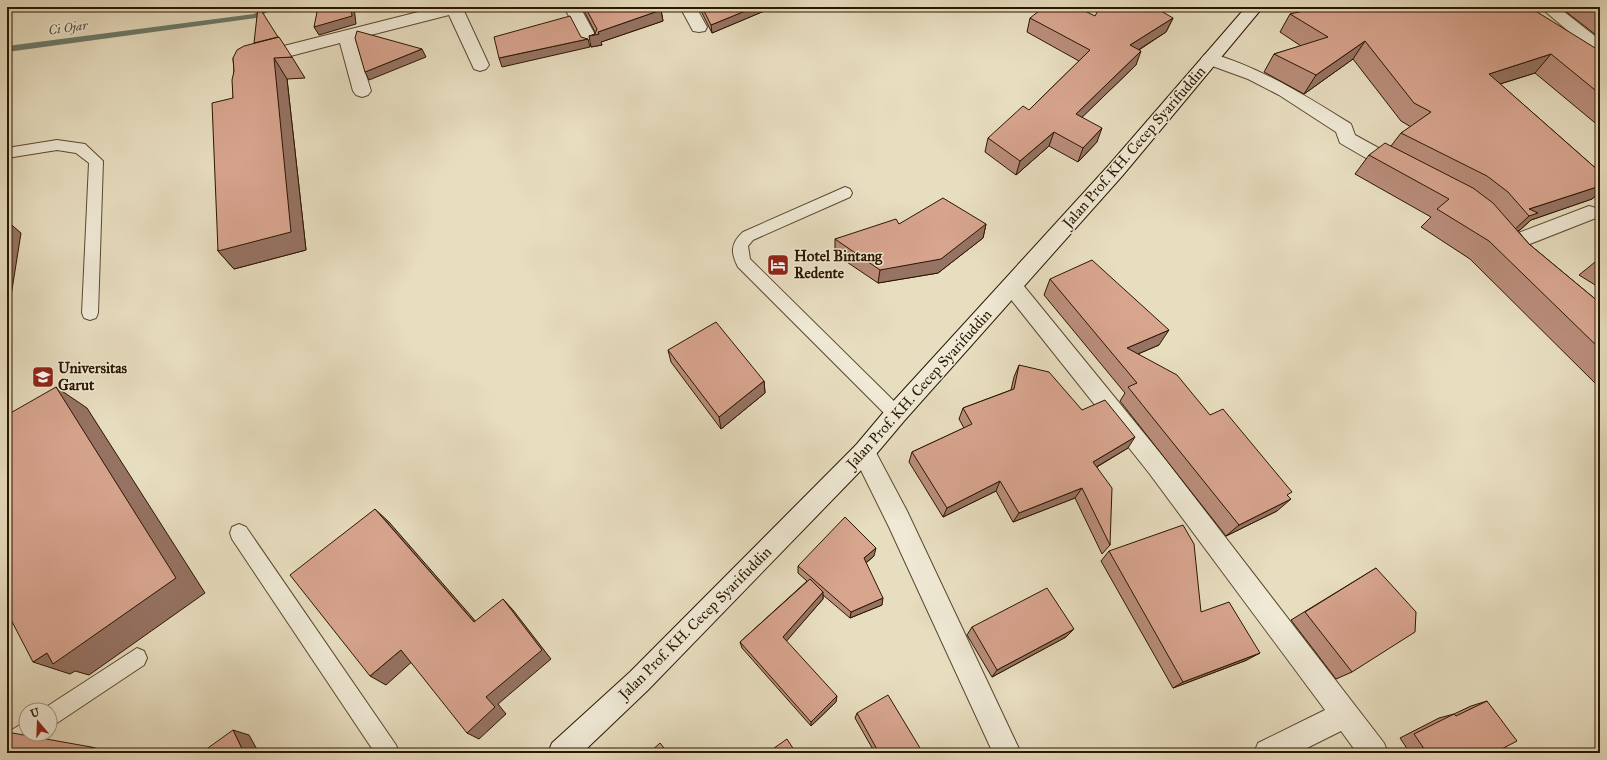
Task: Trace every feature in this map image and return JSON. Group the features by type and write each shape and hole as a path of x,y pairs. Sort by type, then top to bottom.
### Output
{"street":[{"path":"572,7 590,40"},
{"path":"688,7 699,27"},
{"name":"Jalan Prof. KH. Cecep Syarifuddin","path":"562,753 639,681 864,452 896,414 1116,170 1255,7"},
{"path":"1548,7 1600,48"},
{"path":"243,64 456,8 480,65"},
{"path":"346,36 362,91"},
{"path":"1210,60 1254,75 1285,91 1345,129 1346,138 1415,176"},
{"path":"1525,260 1502,239 1589,213"},
{"path":"1012,286 1157,466 1374,753"},
{"path":"864,452 898,519 1007,753"},
{"path":"1268,753 1345,715"}],"lane":[{"path":"7,153 57,145 80,148 96,160 90,313"},
{"path":"845,194 748,236 740,243 738,253 744,263 896,414"},
{"path":"240,533 388,753"},
{"path":"58,711 138,658"},
{"path":"7,746 18,738"}],"building":[{"path":"258,7 278,37 254,43"},
{"path":"318,7 351,7 352,16 314,27"},
{"path":"585,7 660,7 661,10 598,32 599,34 589,36 595,34 597,29"},
{"path":"702,7 755,7 711,25"},
{"path":"1044,7 1077,7 1095,16 1100,7 1154,7 1173,18 1130,45 1141,51 1076,114 1102,128 1083,148 1054,132 1020,161 988,138 1023,106 1029,110 1090,50 1030,18"},
{"path":"1321,7 1529,7 1600,51 1600,94 1551,54 1489,74 1600,172 1600,186 1529,209 1538,213 1529,216 1508,192 1487,176 1401,133 1431,112 1414,103 1365,41 1316,75 1274,54 1328,37 1290,14"},
{"path":"1594,7 1600,7 1600,11"},
{"path":"570,16 581,37 588,39 499,58 494,37"},
{"path":"357,31 422,49 365,72 355,38"},
{"path":"279,37 292,57 274,58 291,232 218,251 212,103 233,98 233,58 237,50 244,46"},
{"path":"1385,143 1473,188 1493,203 1529,244 1600,303 1600,349 1489,241 1437,209 1449,199 1369,155"},
{"path":"943,198 986,224 941,259 880,270 835,239 896,219 899,224"},
{"path":"1092,260 1169,330 1127,348 1177,375 1210,415 1223,409 1292,492 1287,495 1291,499 1239,525 1128,387 1137,383 1050,279"},
{"path":"716,322 764,381 719,417 668,350"},
{"path":"1019,365 1049,372 1082,410 1105,400 1135,437 1093,462 1112,488 1110,545 1082,488 1019,513 1000,481 947,508 912,452 972,424 963,408 1014,389"},
{"path":"56,387 176,578 53,664 47,653 33,662 7,612 7,415"},
{"path":"375,509 474,622 503,599 542,650 486,697 495,707 467,733 401,650 370,676 290,575"},
{"path":"845,517 876,548 864,558 883,598 851,612 798,566"},
{"path":"1183,525 1194,544 1201,612 1229,602 1260,653 1183,682 1109,551"},
{"path":"1376,568 1416,612 1415,632 1352,672 1305,612"},
{"path":"810,579 823,592 783,637 837,696 811,722 740,642"},
{"path":"1047,588 1074,629 997,670 972,627"},
{"path":"888,695 923,753 879,753 857,713"},
{"path":"1487,701 1517,741 1494,753 1427,753 1414,734 1454,714 1456,716"},
{"path":"233,730 244,753 201,753"},
{"path":"7,732 18,734 18,742 58,741 91,747 88,753 7,753"},
{"path":"787,739 796,753 767,753"},
{"path":"660,743 668,753 649,753"}],"waterway":[{"name":"Ci Ojar","path":"7,49 256,16 273,7"}],"place":[{"name":"Hotel Bintang Redente","path":"778,265"},
{"name":"Universitas Garut","path":"43,377"}]}
